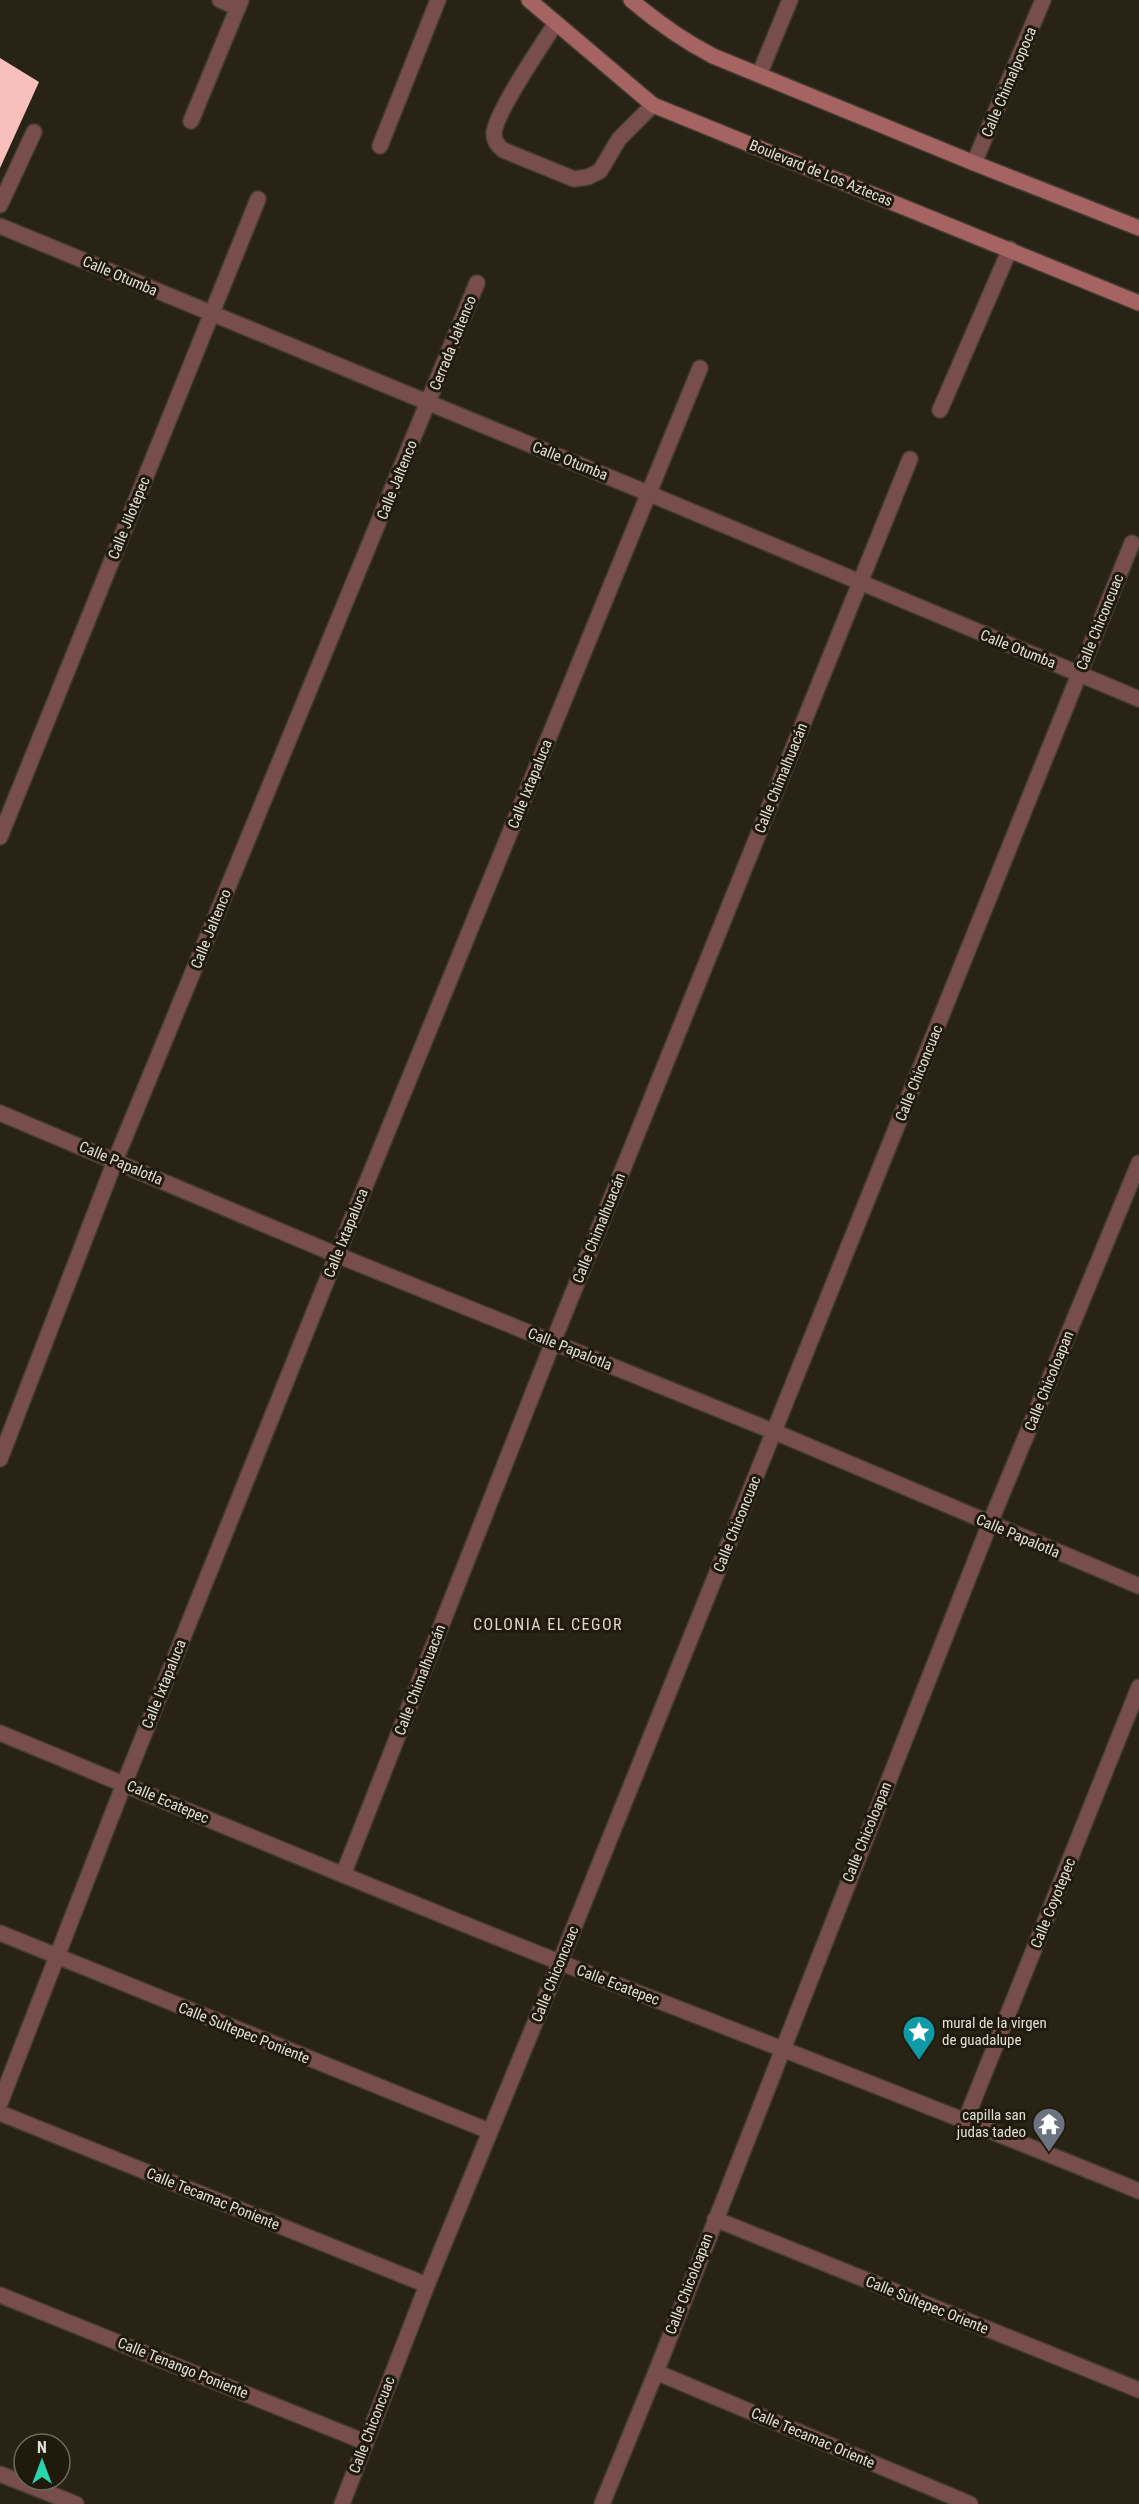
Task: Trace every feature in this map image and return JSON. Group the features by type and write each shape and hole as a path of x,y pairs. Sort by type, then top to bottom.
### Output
{"main road":[{"name":"Boulevard de Los Aztecas","path":"529,0 653,105 1139,303"},
{"path":"631,0 661,26 687,42 759,75 1139,228"}],"street":[{"path":"191,121 239,4 220,0"},
{"path":"380,146 438,0"},
{"path":"759,75 790,0"},
{"name":"Calle Chimalpopoca","path":"974,163 1043,0"},
{"path":"556,23 496,124 494,133 498,146 574,179 588,177 600,171 619,140 653,105"},
{"path":"0,205 34,132"},
{"name":"Calle Jilotepec","path":"0,837 258,199"},
{"name":"Calle Otumba","path":"0,226 429,402 1139,699"},
{"path":"940,410 1010,249"},
{"name":"Cerrada Jaltenco","path":"429,402 477,283"},
{"name":"Calle Ixtapaluca","path":"0,2103 124,1784 337,1255 700,368"},
{"name":"Calle Jaltenco","path":"0,1459 115,1161 429,402"},
{"name":"Calle Chimalhuacán","path":"343,1875 553,1342 910,459"},
{"name":"Calle Chiconcuac","path":"342,2504 489,2131 775,1432 1132,543"},
{"name":"Calle Papalotla","path":"0,1113 337,1255 775,1432 1139,1586"},
{"name":"Calle Chicoloapan","path":"602,2504 990,1524 1139,1162"},
{"name":"Calle Coyotepec","path":"966,2120 1139,1687"},
{"name":"Calle Ecatepec","path":"0,1732 343,1875 966,2120 1139,2191"},
{"name":"Calle Sultepec Poniente","path":"0,1933 489,2131"},
{"name":"Calle Tecamac Poniente","path":"0,2114 427,2285"},
{"name":"Calle Sultepec Oriente","path":"714,2219 1139,2390"},
{"name":"Calle Tenango Poniente","path":"0,2295 365,2442"},
{"name":"Calle Tecamac Oriente","path":"656,2372 970,2504"},
{"path":"0,2474 76,2504"}],"building":[{"path":"0,58 39,82 0,168"}],"place":[{"name":"mural de la virgen de guadalupe","path":"919,2061"},
{"name":"capilla san judas tadeo","path":"1049,2153"}],"district":[{"name":"COLONIA EL CEGOR","path":"548,1624"}]}
